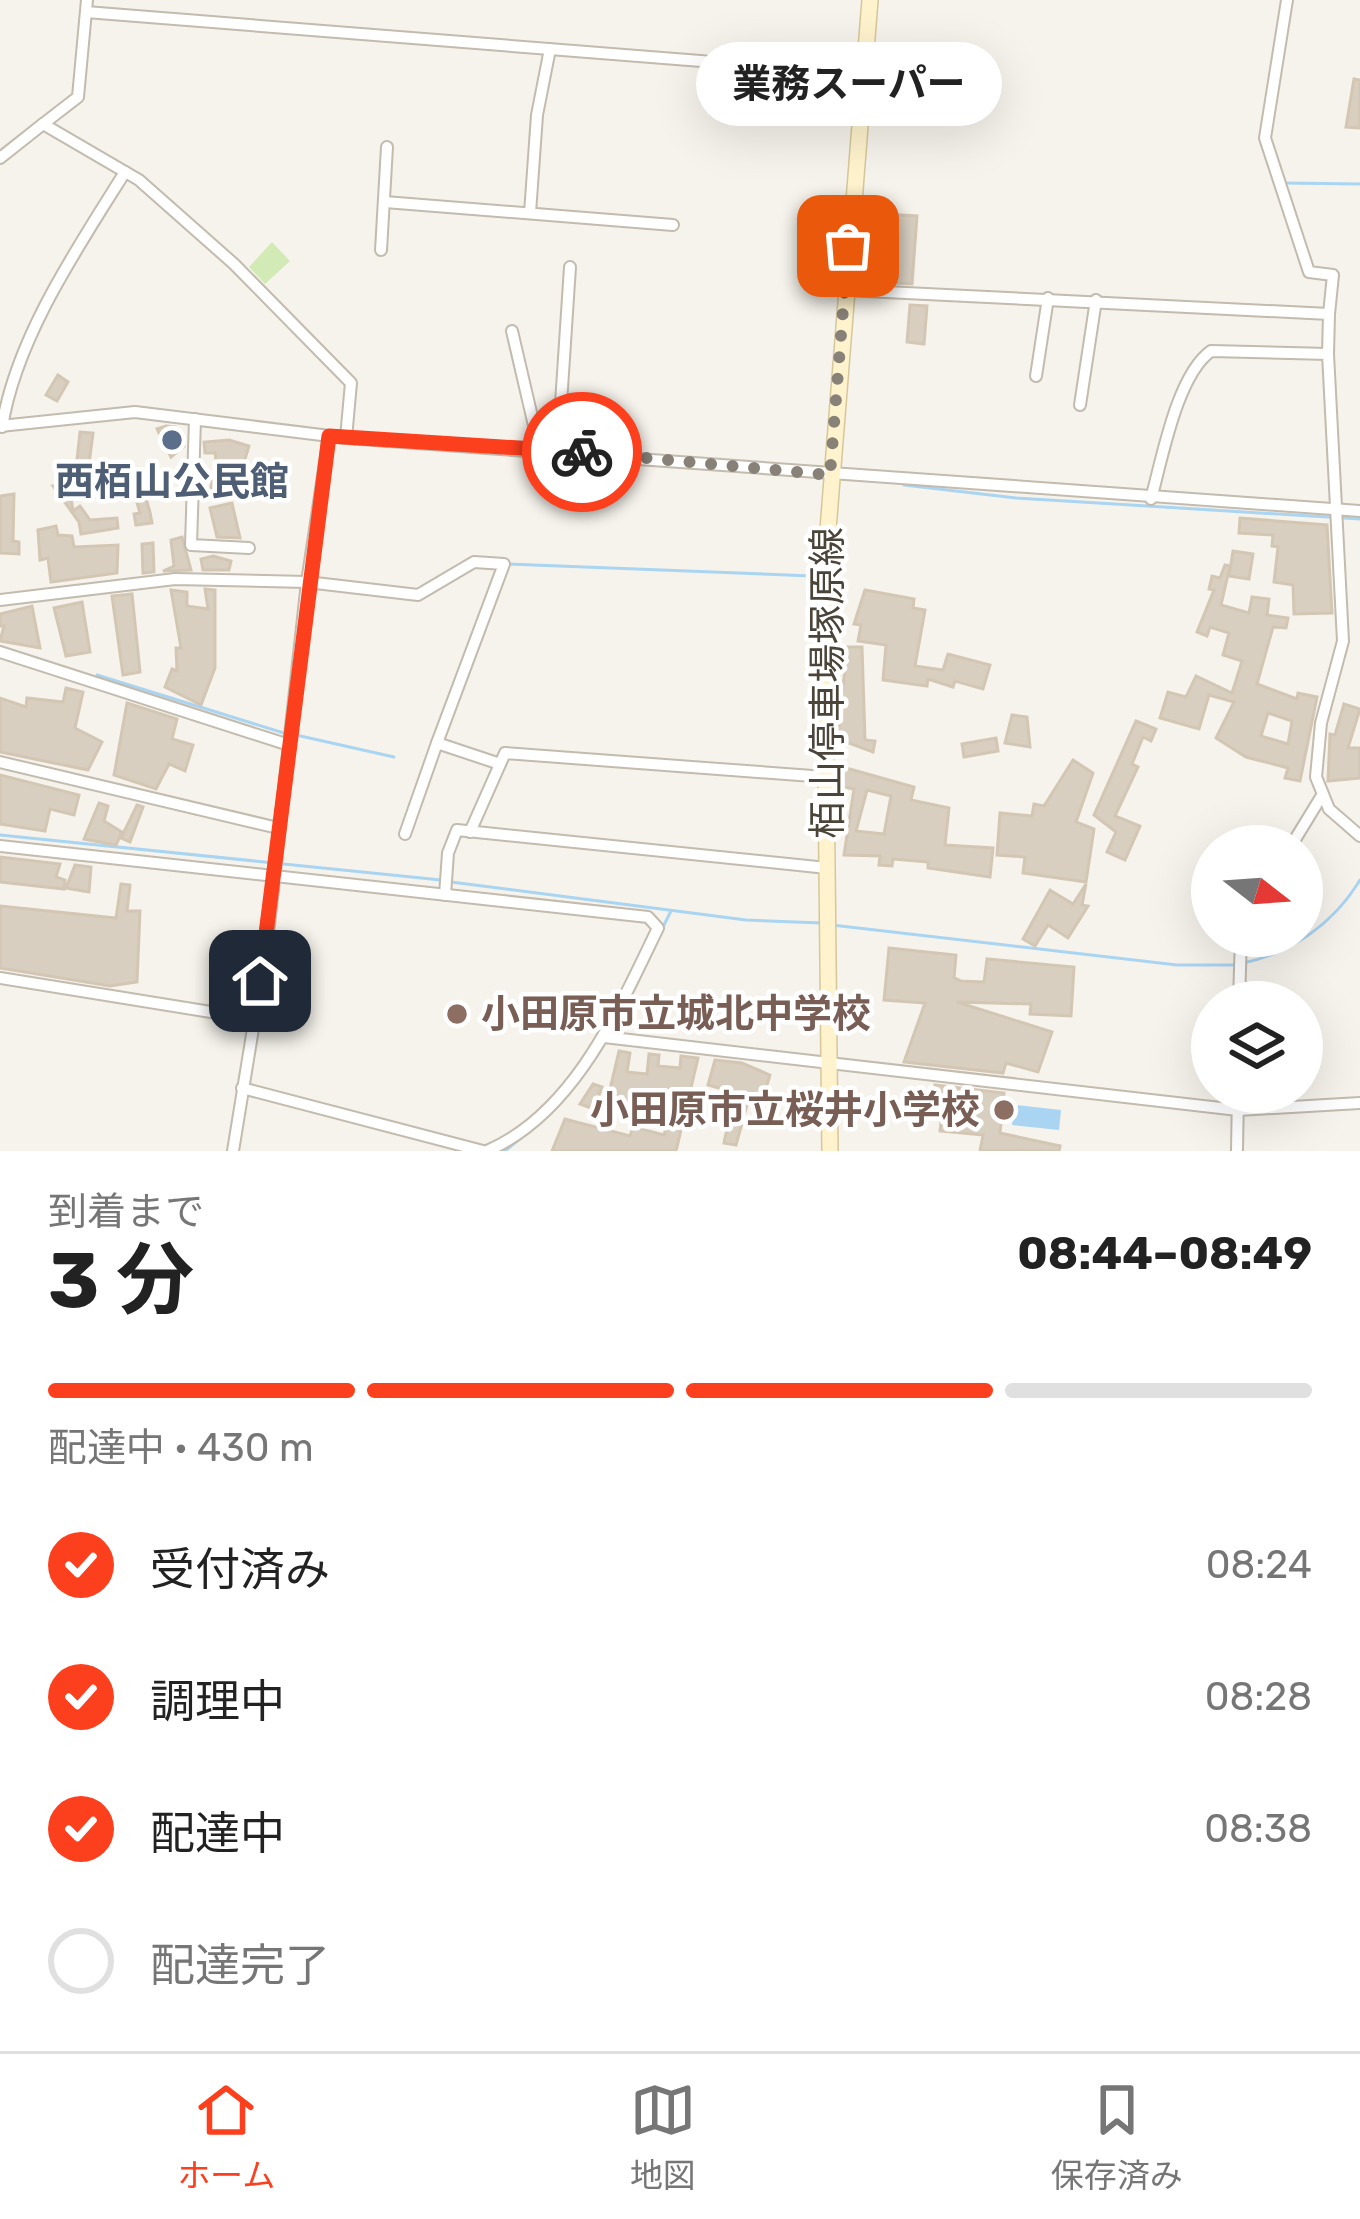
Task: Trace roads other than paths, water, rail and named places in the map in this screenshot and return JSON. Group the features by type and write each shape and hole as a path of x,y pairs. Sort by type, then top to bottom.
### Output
{"main road":[{"name":"栢山停車場塚原線","path":"830,1151 824,580 870,0"}],"street":[{"path":"1287,0 1265,138 1309,272 1333,275 1328,354 1343,641 1316,754 1321,797 1304,825"},
{"path":"0,158 78,97 86,6 862,74"},
{"path":"530,213 537,115 550,49"},
{"path":"43,124 125,172 234,264 351,383 346,438"},
{"path":"381,250 387,147"},
{"path":"125,172 61,274 7,393 1,426 135,412 346,438 539,447 1340,515 1360,511"},
{"path":"385,202 673,225"},
{"path":"558,449 570,267"},
{"path":"844,290 1329,314"},
{"path":"1036,376 1048,298"},
{"path":"1080,405 1096,299"},
{"path":"512,331 539,447"},
{"path":"1151,499 1174,415 1198,360 1211,351 1328,354"},
{"path":"195,419 191,545 249,548"},
{"path":"233,1151 329,436"},
{"path":"0,600 129,581 307,582 418,595 474,562 504,564 405,834"},
{"path":"1343,641 1360,643"},
{"path":"0,652 289,745"},
{"path":"437,743 500,764"},
{"path":"470,832 506,753 826,777"},
{"path":"0,762 278,828"},
{"path":"1321,797 1360,836"},
{"path":"445,895 445,874 457,830 827,868"},
{"path":"0,846 648,916 658,928 604,1037 554,1099 485,1151 242,1088"},
{"path":"0,978 254,1019"},
{"path":"604,1037 1191,1105"},
{"path":"1323,1104 1360,1102"},
{"path":"1237,1151 1238,1113"}],"water":[{"path":"1015,1105 1061,1110 1059,1130 1012,1125"}],"waterway":[{"path":"1284,183 1360,184"},
{"path":"904,485 1016,498 1360,519"},
{"path":"508,564 812,576"},
{"path":"97,675 287,734"},
{"path":"296,735 394,757"},
{"path":"0,835 441,880"},
{"path":"1243,963 1278,952 1310,934 1338,910 1360,880"},
{"path":"451,882 746,920 822,923"},
{"path":"662,929 671,911"},
{"path":"832,925 1177,965 1234,965"},
{"path":"596,1057 607,1040"},
{"path":"505,1151 534,1127"}],"place":[{"name":"業務スーパー","path":"848,246"},
{"name":"西栢山公民館","path":"172,440"},
{"name":"小田原市立城北中学校","path":"457,1014"},
{"name":"小田原市立桜井小学校","path":"1004,1110"}]}
